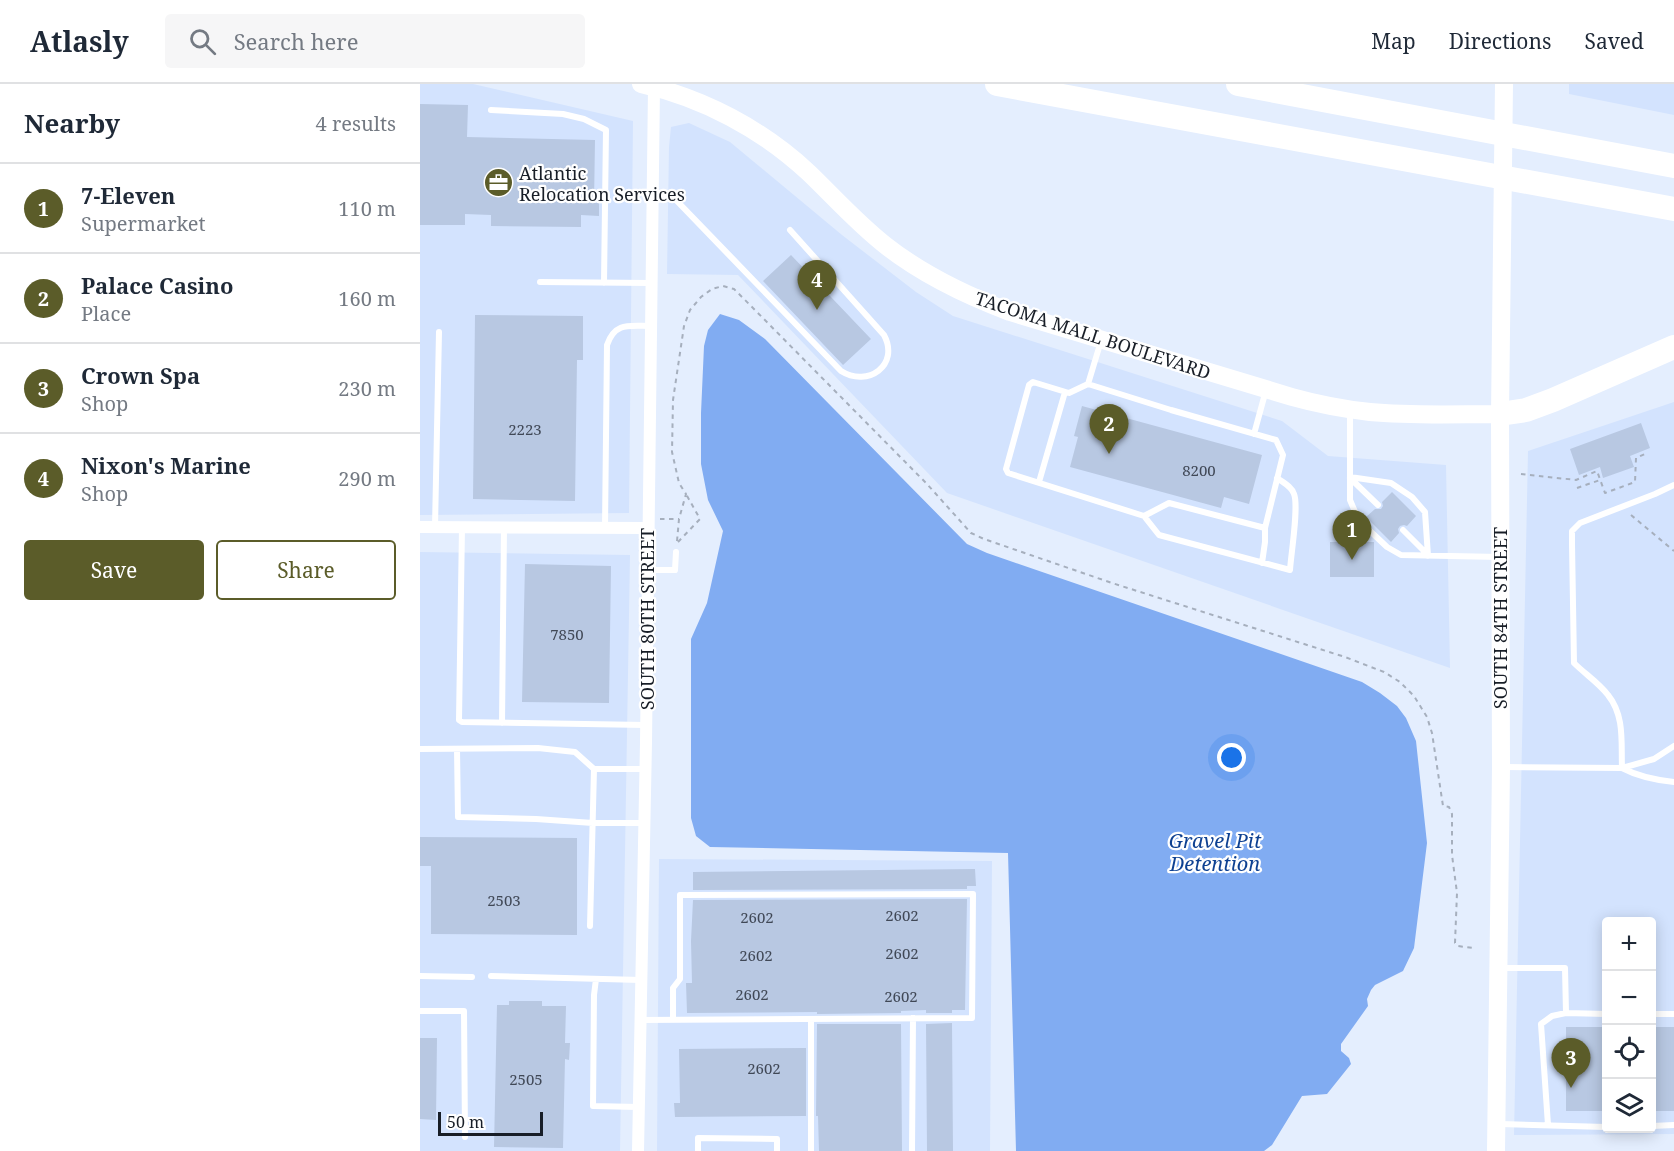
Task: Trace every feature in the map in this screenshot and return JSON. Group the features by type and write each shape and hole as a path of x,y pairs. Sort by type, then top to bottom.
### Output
{"highway":[{"path":"997,84 1674,209"},
{"path":"1238,84 1674,166"},
{"path":"1500,414 1526,410 1553,400 1674,348"}],"main road":[{"name":"TACOMA MALL BOULEVARD","path":"647,86 703,104 768,140 807,172 872,235 909,263 933,278 984,302 1317,404 1394,413 1500,414"},
{"name":"SOUTH 84TH STREET","path":"1496,1151 1501,767 1500,414 1504,92"}],"street":[{"name":"SOUTH 80TH STREET","path":"638,1151 652,192 647,86"},
{"path":"420,526 647,528"}],"lane":[{"path":"491,110 563,114 584,118 606,130 604,283"},
{"path":"652,192 669,195 675,199 841,371 861,378 877,372 882,368 887,353 888,346 884,335 789,230"},
{"path":"540,282 651,283"},
{"path":"605,528 607,345 612,333 619,327 650,326"},
{"path":"435,527 439,332"},
{"path":"1088,384 1102,340"},
{"path":"1262,563 1265,528 1277,478 1283,455 1276,440 1088,384 1069,393 1032,382 1029,385 1006,469 1008,473 1144,516 1159,535 1262,563 1290,570 1295,495 1291,488 1277,478"},
{"path":"1254,434 1266,390"},
{"path":"1039,482 1065,392"},
{"path":"1350,409 1350,500 1356,514 1386,547 1401,555 1500,557"},
{"path":"1350,477 1378,505"},
{"path":"1350,477 1391,483 1412,498 1425,512 1428,556"},
{"path":"1622,768 1621,728 1617,710 1600,686 1574,663 1572,531 1580,523 1655,494 1674,484"},
{"path":"1144,516 1169,503 1265,528"},
{"path":"462,527 459,720 462,722 646,725"},
{"path":"502,723 504,527"},
{"path":"1403,530 1428,556"},
{"path":"647,570 675,570 676,552"},
{"path":"420,749 538,748 574,752 594,769 645,769"},
{"path":"1501,767 1622,768 1648,761 1671,748 1674,757"},
{"path":"457,749 458,817 644,823"},
{"path":"1622,768 1655,780 1674,782"},
{"path":"590,926 594,769"},
{"path":"641,1020 673,1020 812,1019 913,1018 972,1018 973,894 680,895 680,979 673,988 673,1020"},
{"path":"1498,968 1566,968 1566,1013"},
{"path":"420,976 472,977"},
{"path":"491,976 641,980"},
{"path":"596,979 593,1106 639,1107"},
{"path":"420,1011 464,1011 465,1137"},
{"path":"1548,1125 1541,1024 1552,1016 1566,1013 1602,1014"},
{"path":"1656,1014 1674,1014"},
{"path":"912,1151 913,1018"},
{"path":"811,1151 812,1019"},
{"path":"1496,1124 1602,1126"},
{"path":"1656,1126 1674,1125"},
{"path":"698,1151 698,1138 777,1139 777,1151"}],"path":[{"path":"686,494 679,519 677,544 700,519 686,494 679,483 672,452 673,400 684,326 690,310 701,297 712,289 723,286 734,290 751,306 927,484 971,533 1112,583 1345,657 1384,672 1400,682 1414,696 1427,717 1432,733 1443,806 1449,807 1452,814 1452,855 1457,893 1455,943 1458,946 1473,948"},
{"path":"1521,474 1576,481 1597,471 1605,493 1635,482 1636,458 1647,453"},
{"path":"1577,488 1600,480"},
{"path":"1631,515 1674,552"},
{"path":"659,519 679,519"}],"shaded area":[{"path":"420,84 473,84 633,121 629,513 420,515"},
{"path":"1569,84 1674,84 1674,115 1569,94"},
{"path":"689,123 730,142 842,235 916,292 953,316 1282,421 1328,456 1446,465 1450,668 947,493 738,275 667,274 671,127"},
{"path":"1674,402 1674,1134 1514,1135 1528,451"},
{"path":"420,552 630,555 620,1151 420,1151"},
{"path":"659,859 992,861 990,1151 657,1151"}],"water":[{"name":"Gravel Pit Detention","path":"720,314 739,320 765,339 967,544 987,553 1362,682 1397,706 1406,718 1416,741 1427,843 1414,948 1403,971 1375,985 1371,990 1367,999 1368,1006 1341,1044 1341,1051 1349,1058 1351,1064 1327,1094 1302,1096 1272,1145 1264,1151 1016,1151 1008,853 710,847 696,836 691,818 691,639 707,603 723,531 708,500 701,464 704,346 708,330"}],"building":[{"path":"420,104 468,105 467,137 595,140 594,203 599,203 599,216 581,215 581,227 491,226 491,215 465,214 465,225 420,225"},
{"path":"791,255 871,339 843,365 763,281"},
{"path":"475,315 583,316 583,360 577,360 575,501 473,499"},
{"path":"1082,406 1262,455 1249,504 1224,497 1221,508 1070,467 1078,437 1074,436"},
{"path":"1641,423 1650,448 1630,456 1634,467 1603,478 1600,467 1579,475 1570,449"},
{"path":"1392,492 1416,516 1407,526 1400,526 1399,533 1391,542 1366,517 1375,509 1381,509 1382,502"},
{"path":"1330,542 1374,542 1374,577 1330,577"},
{"path":"525,564 611,566 609,703 522,702"},
{"path":"420,837 577,838 577,935 431,934 431,866 420,866"},
{"path":"975,869 976,886 967,886 967,889 693,890 693,872"},
{"path":"967,899 965,1010 952,1010 952,1013 926,1013 926,1010 901,1011 901,1013 687,1013 686,983 692,983 693,900"},
{"path":"509,1001 542,1001 542,1006 566,1006 565,1043 570,1043 569,1060 565,1059 563,1148 494,1147 497,1005 509,1005"},
{"path":"952,1023 953,1151 927,1151 926,1024"},
{"path":"817,1024 901,1024 902,1151 819,1151 818,1116 816,1116"},
{"path":"1566,1027 1602,1027 1602,1111 1566,1111"},
{"path":"1656,1027 1674,1027 1674,1111 1656,1111"},
{"path":"420,1038 437,1038 436,1120 420,1119"},
{"path":"806,1048 806,1116 675,1117 674,1103 680,1103 679,1049"}],"place":[{"name":"Atlantic Relocation Services","path":"498,183"},
{"name":"Nixon's Marine","path":"817,310"},
{"name":"Palace Casino","path":"1109,454"},
{"name":"7-Eleven","path":"1352,560"},
{"name":"Crown Spa","path":"1571,1088"}]}
